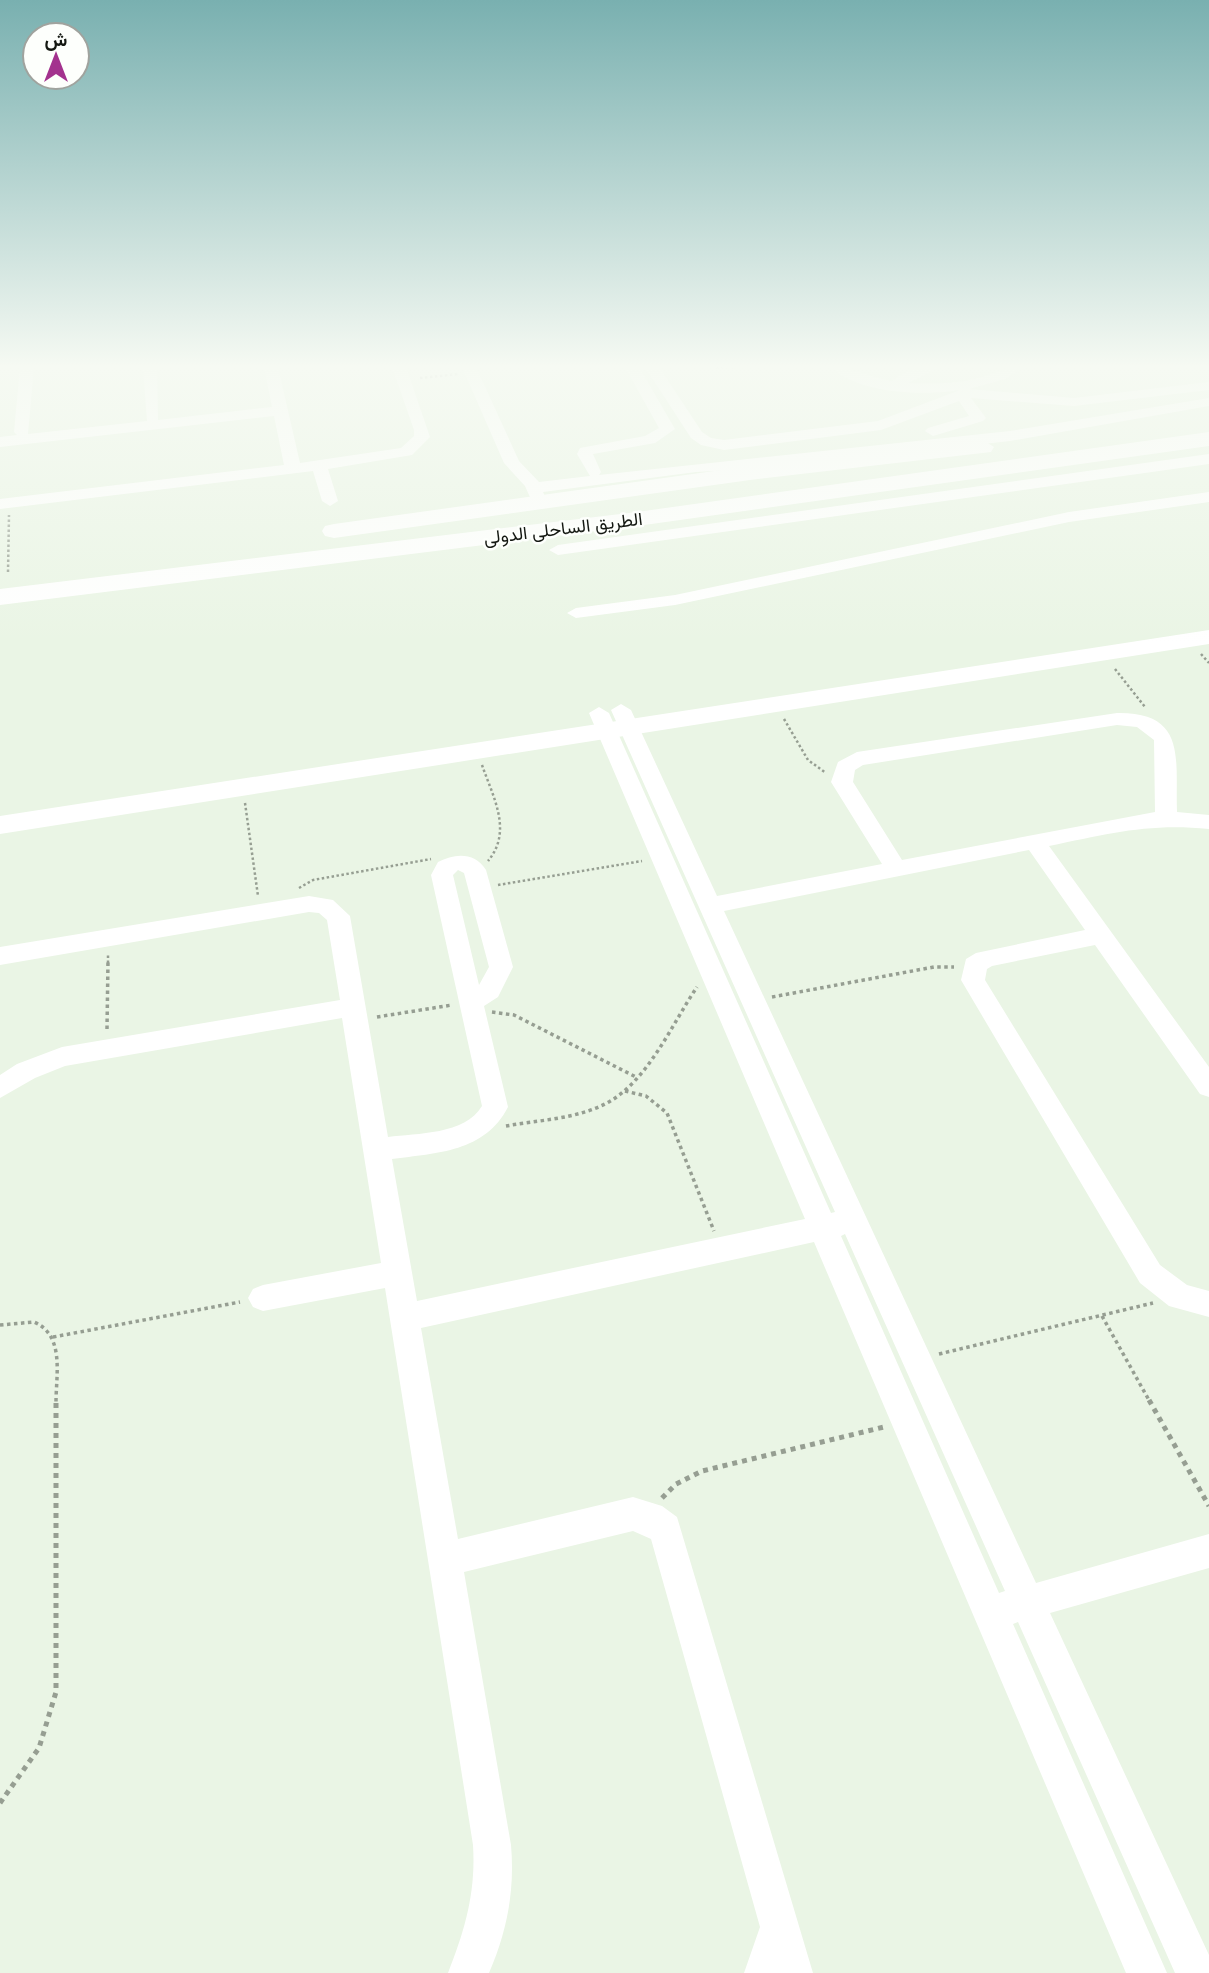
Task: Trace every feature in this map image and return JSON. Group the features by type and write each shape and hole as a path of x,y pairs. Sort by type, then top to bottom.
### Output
{"highway":[{"name":"الطريق الساحلى الدولى","path":"312,534 534,490 868,459"},
{"name":"الطريق الساحلى الدولى","path":"0,597 637,519 1065,459"}],"main road":[{"path":"0,806 614,720 1209,621"},
{"path":"0,825 477,750 614,720 776,704 1209,637"}],"street":[{"path":"291,459 293,469"},
{"path":"5,503 374,459"},
{"path":"510,459 534,490"},
{"path":"587,459 593,472"},
{"path":"757,464 767,459"},
{"path":"534,490 696,467 802,459"},
{"path":"558,550 1208,459"},
{"path":"534,490 593,472 676,462 696,467"},
{"path":"319,466 330,501"},
{"path":"576,613 675,600 1069,517 1209,496"},
{"path":"896,869 841,777 845,767 858,760 1117,719 1134,719 1150,725 1164,740 1166,818"},
{"path":"614,720 662,857 1147,1973"},
{"path":"614,720 710,906 1196,1973"},
{"path":"710,906 1140,820 1166,818 1209,822"},
{"path":"1034,841 1209,1087"},
{"path":"379,1150 466,1134 489,1121 495,1107 442,875 446,867 470,873 501,967 489,990 473,1009"},
{"path":"0,956 294,906 317,904 332,909 338,916 379,1150 403,1318 495,1871 489,1921 468,1973"},
{"path":"1100,935 985,959 975,965 972,975 1150,1274 1179,1297 1209,1304"},
{"path":"0,1088 44,1063 107,1049 355,1014"},
{"path":"403,1318 853,1221"},
{"path":"263,1298 397,1273"},
{"path":"443,1560 632,1514 650,1518 665,1530 670,1538 793,1973"},
{"path":"990,1613 1209,1551"},
{"path":"764,1973 780,1927"}],"path":[{"path":"5,503 8,572"},
{"path":"1102,653 1146,708 1150,725"},
{"path":"776,704 807,760 819,769 841,777"},
{"path":"470,873 495,855 503,833 477,750"},
{"path":"243,787 260,912"},
{"path":"294,906 295,894 313,880 438,858 470,873 662,857"},
{"path":"107,1049 108,938"},
{"path":"754,1001 942,965 959,968 972,975"},
{"path":"466,1134 597,1107 625,1091 710,968"},
{"path":"355,1014 473,1009 514,1015 636,1077"},
{"path":"625,1091 646,1096 667,1113 722,1249"},
{"path":"917,1359 1179,1297"},
{"path":"52,1337 263,1298"},
{"path":"1102,1316 1209,1506"},
{"path":"0,1325 27,1319 46,1327 56,1346 56,1692 38,1748 15,1786 0,1803"},
{"path":"650,1518 671,1489 702,1471 907,1421"}]}
